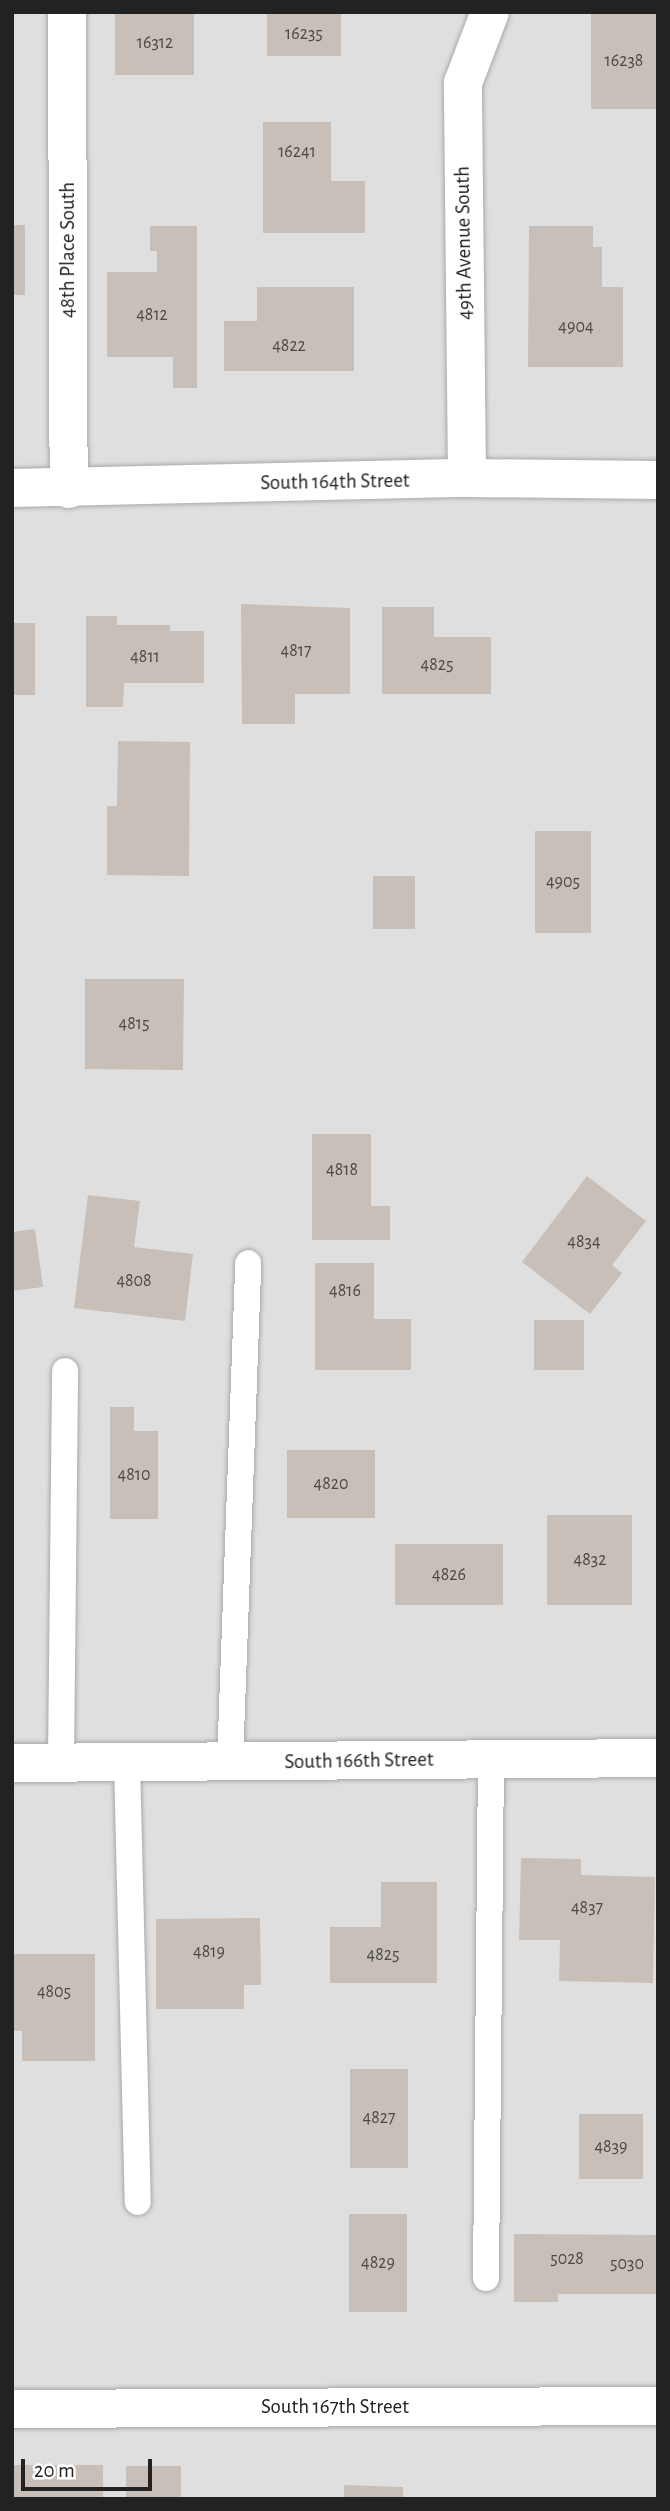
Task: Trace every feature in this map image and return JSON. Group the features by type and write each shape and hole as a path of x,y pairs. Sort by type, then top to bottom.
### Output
{"street":[{"name":"48th Place South","path":"67,12 69,489"},
{"name":"49th Avenue South","path":"467,478 463,83 489,12"},
{"name":"South 164th Street","path":"12,488 69,489 467,478 658,480"},
{"name":"South 166th Street","path":"12,1763 658,1758"},
{"name":"South 167th Street","path":"12,2409 658,2406"}],"lane":[{"path":"230,1762 248,1263"},
{"path":"61,1762 65,1371"},
{"path":"486,2278 491,1760"},
{"path":"127,1762 138,2202"}],"shaded area":[{"path":"12,12 658,12 658,478 12,471"},
{"path":"658,486 658,2499 12,2499 12,488"}],"building":[{"path":"115,12 194,12 194,75 115,75"},
{"path":"267,12 341,12 341,56 267,56"},
{"path":"591,12 658,14 658,109 591,109"},
{"path":"263,122 331,122 331,181 365,181 365,233 263,233"},
{"path":"12,225 25,225 25,295 12,295"},
{"path":"150,226 197,226 197,388 173,388 173,357 107,357 107,272 157,272 157,251 150,251"},
{"path":"529,226 593,226 593,247 602,247 602,287 623,287 623,367 528,367"},
{"path":"257,287 354,287 354,371 224,371 224,321 257,321"},
{"path":"241,604 350,608 350,694 295,694 295,724 242,724"},
{"path":"382,607 434,607 434,637 491,637 491,694 382,694"},
{"path":"86,616 117,616 117,625 170,625 170,631 204,631 204,683 124,683 123,707 86,707"},
{"path":"12,623 35,623 35,695 12,695"},
{"path":"118,741 190,742 189,876 107,875 107,806 117,806"},
{"path":"535,831 591,831 591,933 535,933"},
{"path":"373,876 415,876 415,929 373,929"},
{"path":"85,979 184,979 183,1070 85,1069"},
{"path":"312,1134 371,1134 371,1206 390,1206 390,1240 312,1240"},
{"path":"587,1176 646,1221 612,1265 622,1273 590,1314 522,1262"},
{"path":"88,1195 140,1201 134,1247 193,1254 185,1321 74,1308"},
{"path":"35,1229 43,1287 12,1291 12,1232"},
{"path":"315,1263 374,1263 374,1319 411,1319 411,1370 315,1370"},
{"path":"534,1320 584,1320 584,1370 534,1370"},
{"path":"110,1407 134,1407 134,1431 158,1431 158,1519 110,1519"},
{"path":"287,1450 375,1450 375,1518 287,1518"},
{"path":"547,1515 632,1515 632,1605 547,1605"},
{"path":"395,1544 503,1544 503,1605 395,1605"},
{"path":"521,1858 581,1859 581,1875 655,1877 653,1983 559,1981 560,1940 519,1940"},
{"path":"381,1882 437,1882 437,1983 330,1983 330,1927 381,1927"},
{"path":"260,1918 261,1985 244,1985 244,2009 156,2009 156,1919"},
{"path":"12,1954 95,1954 95,2061 22,2061 22,2031 12,2031"},
{"path":"350,2069 408,2069 408,2168 350,2168"},
{"path":"579,2114 643,2114 643,2179 579,2179"},
{"path":"349,2214 407,2214 407,2312 349,2312"},
{"path":"514,2234 658,2235 658,2294 558,2294 558,2302 514,2302"},
{"path":"12,2465 103,2465 103,2499 12,2499"},
{"path":"126,2466 181,2466 181,2499 126,2499"},
{"path":"344,2485 403,2487 403,2499 344,2499"}]}
